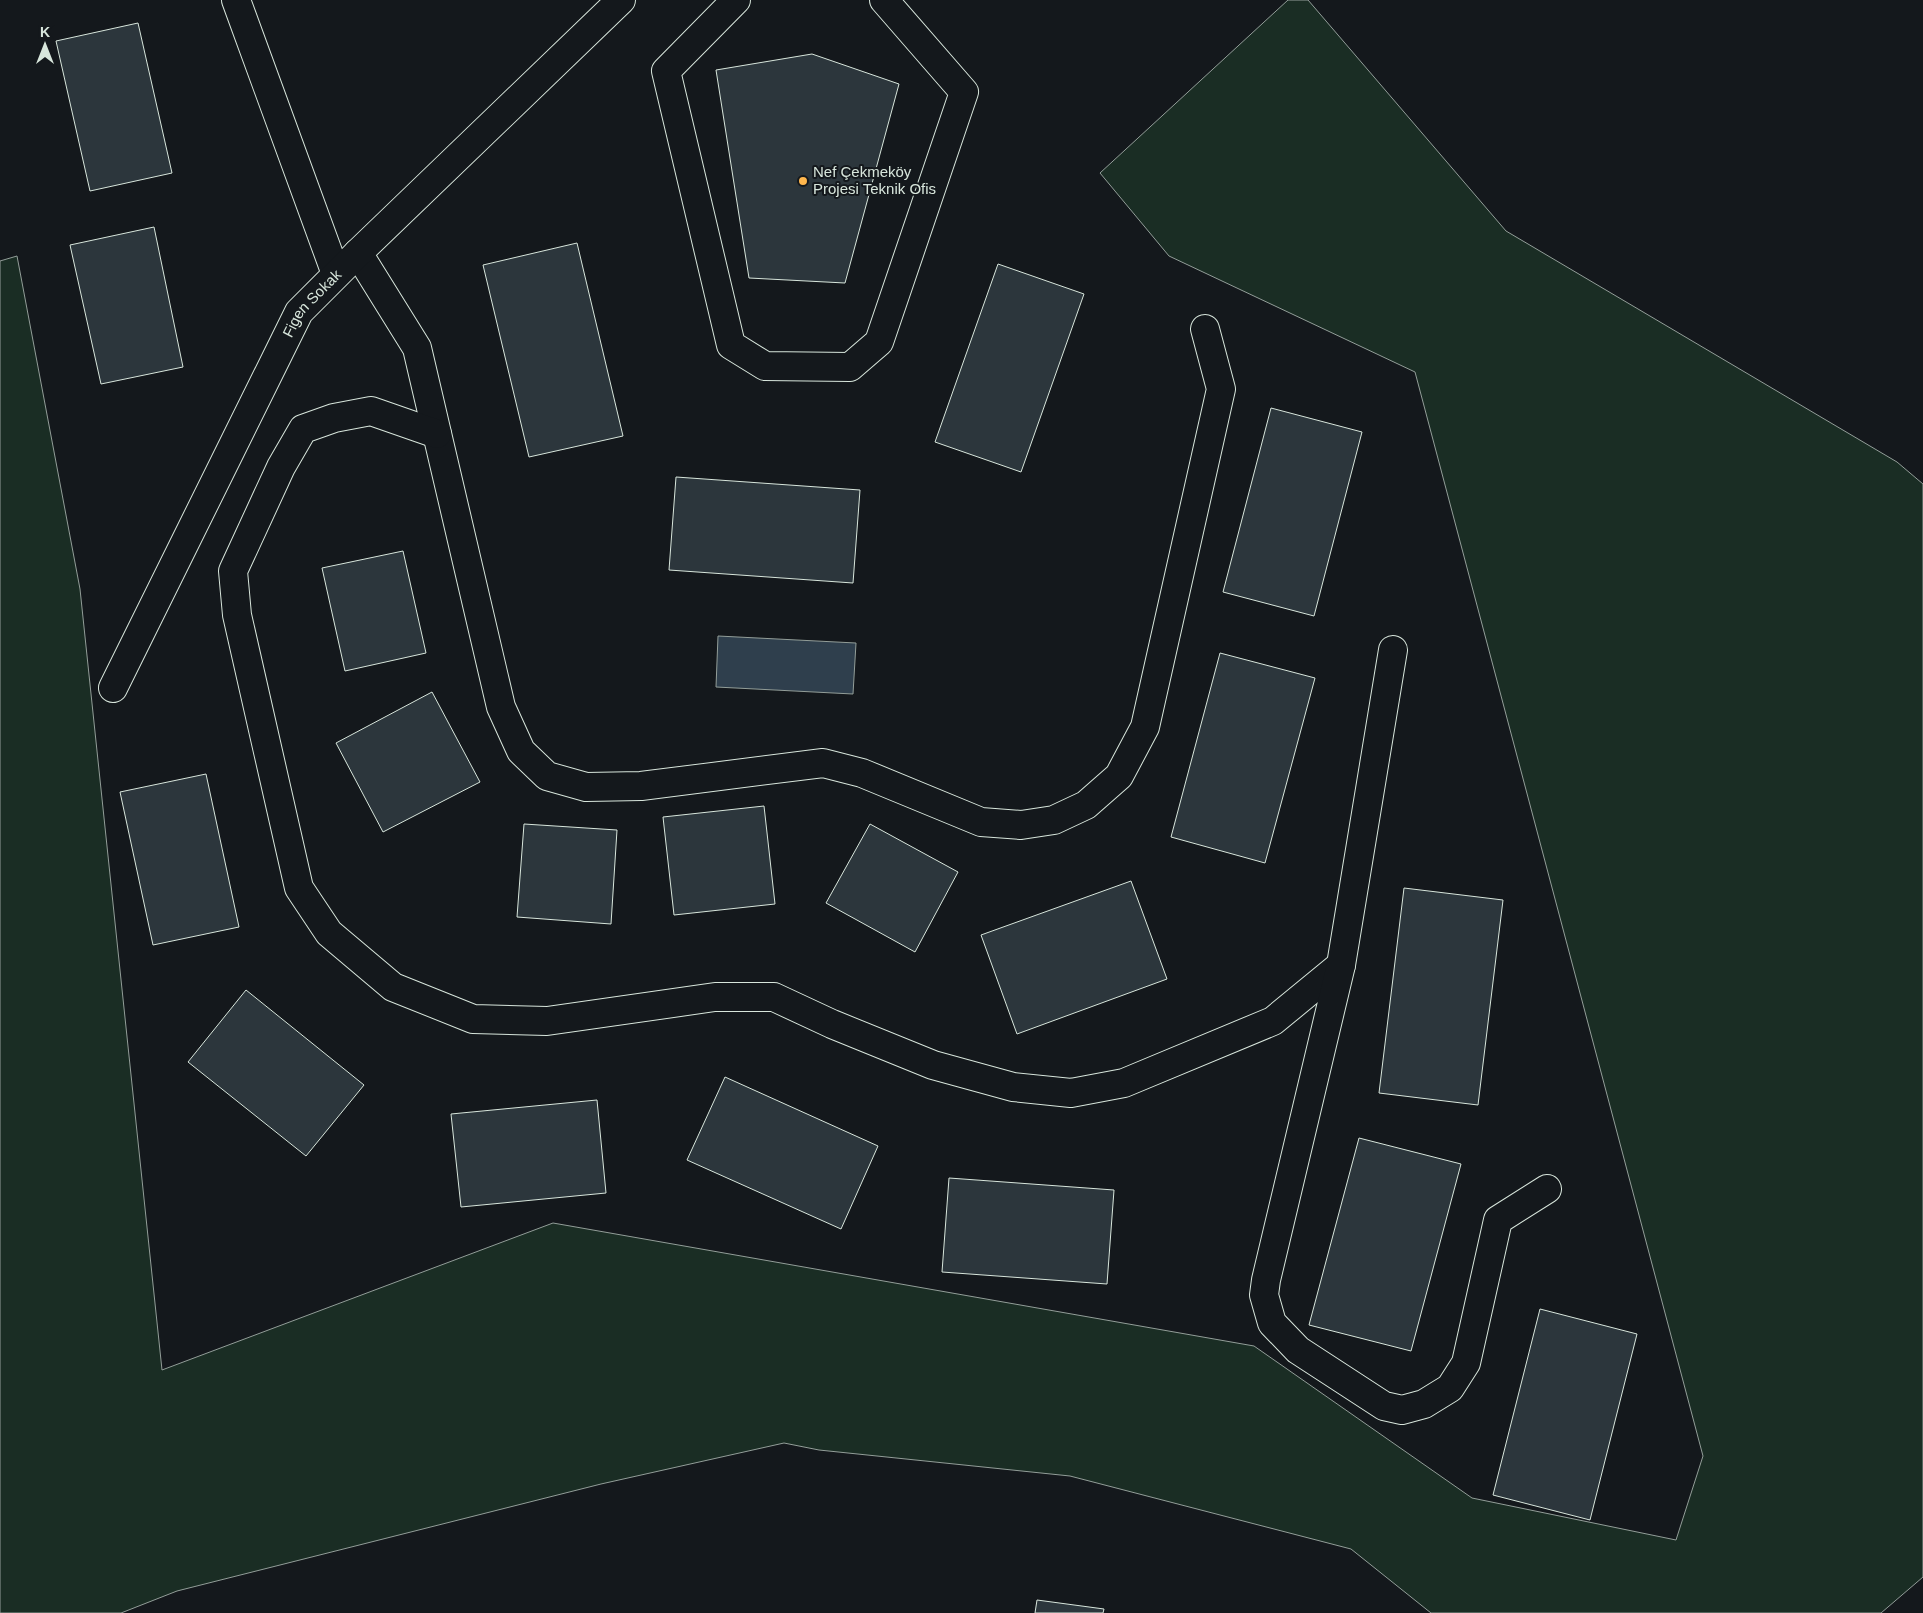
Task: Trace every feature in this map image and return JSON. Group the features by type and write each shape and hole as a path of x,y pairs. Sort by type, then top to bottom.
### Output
{"street":[{"path":"236,0 336,274"},
{"name":"Figen Sokak","path":"113,688 299,312 620,0"},
{"path":"736,0 666,71 731,345 765,366 850,367 879,342 964,92 884,0"},
{"path":"358,253 417,348 501,707 521,751 547,776 586,788 641,786 823,763 862,772 980,822 1021,825 1054,820 1086,806 1119,776 1145,727 1221,389 1205,329"},
{"path":"437,434 371,411 334,418 303,429 281,467 233,571 237,615 299,888 329,933 393,987 473,1019 547,1021 715,997 774,997 832,1024 933,1065 1013,1087 1071,1093 1124,1083 1273,1021 1341,965"},
{"path":"1393,650 1341,965 1266,1280 1264,1296 1272,1323 1298,1350 1384,1406 1402,1410 1424,1404 1450,1388 1466,1363 1498,1220 1547,1188"}],"green space":[{"path":"1288,0 1308,0 1506,231 1897,462 1923,484 1923,1577 1881,1613 1431,1613 1351,1549 1070,1476 819,1450 784,1443 601,1484 177,1591 121,1613 0,1613 0,261 17,256 80,589 162,1370 553,1223 1254,1346 1472,1498 1676,1540 1703,1456 1415,372 1169,256 1100,173"}],"water":[{"path":"718,636 856,643 853,694 716,687"}],"building":[{"path":"138,23 172,173 90,191 56,41"},
{"name":"Nef Çekmeköy Projesi Teknik Ofis","path":"812,54 899,84 845,283 749,278 716,70"},
{"path":"154,227 183,367 101,384 70,245"},
{"path":"577,243 623,436 529,457 483,265"},
{"path":"998,264 1084,294 1021,472 935,442"},
{"path":"1271,408 1362,432 1314,616 1223,592"},
{"path":"676,477 860,490 853,583 669,570"},
{"path":"403,551 426,653 345,671 322,568"},
{"path":"1220,653 1315,678 1265,863 1171,837"},
{"path":"432,692 480,782 383,832 336,743"},
{"path":"206,774 239,927 153,945 120,792"},
{"path":"764,806 775,904 674,915 663,817"},
{"path":"524,824 617,830 611,924 517,917"},
{"path":"870,824 958,872 915,952 826,903"},
{"path":"1131,881 1167,979 1017,1034 981,935"},
{"path":"1404,888 1503,900 1478,1105 1379,1093"},
{"path":"246,990 364,1085 306,1156 188,1062"},
{"path":"725,1077 878,1146 841,1229 687,1160"},
{"path":"597,1100 606,1193 461,1207 451,1114"},
{"path":"1359,1138 1461,1164 1411,1351 1309,1325"},
{"path":"949,1178 1114,1190 1107,1284 942,1272"},
{"path":"1540,1309 1637,1334 1590,1520 1493,1495"},
{"path":"1037,1600 1104,1609 1103,1613 1035,1613"}],"place":[{"name":"Nef Çekmeköy Projesi Teknik Ofis","path":"803,181"}]}
